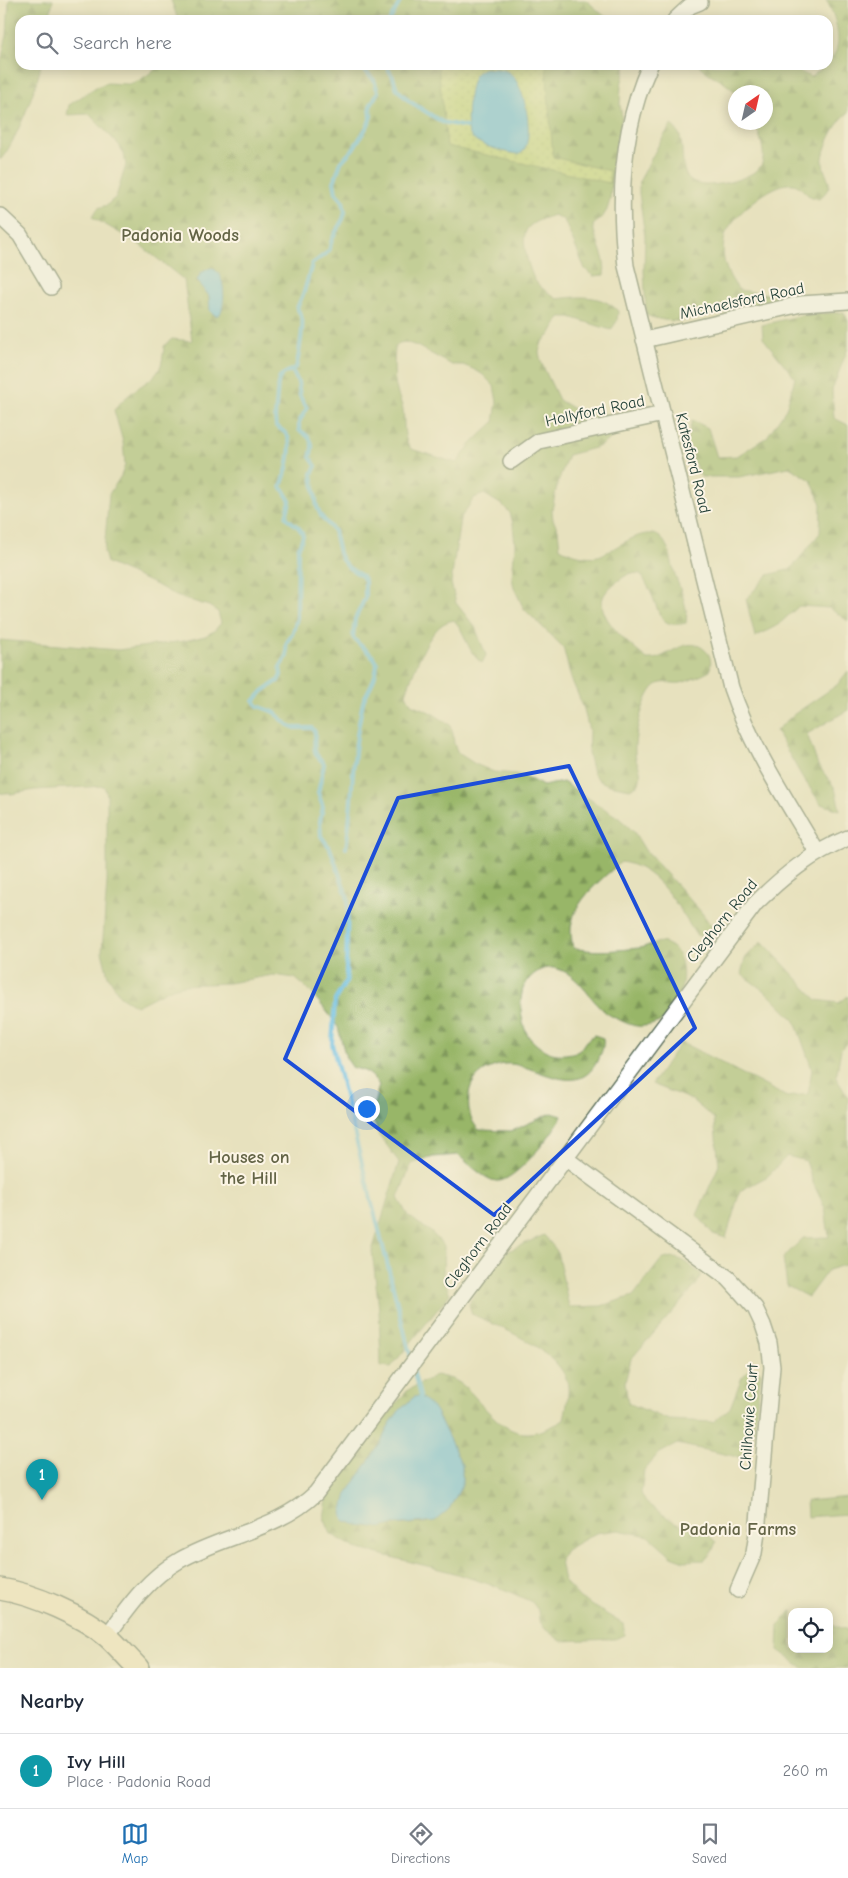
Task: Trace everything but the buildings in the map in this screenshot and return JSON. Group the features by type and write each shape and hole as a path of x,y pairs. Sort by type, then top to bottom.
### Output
{"main road":[{"path":"0,1589 29,1596 55,1606 107,1636 138,1668"}],"street":[{"path":"680,15 690,6 700,2"},
{"name":"Katesford Road","path":"648,70 642,82 632,119 625,158 621,195 626,266 731,688 742,719 817,852"},
{"path":"0,216 20,235 50,287"},
{"name":"Michaelsford Road","path":"644,340 801,304 848,301"},
{"name":"Hollyford Road","path":"511,461 539,441 663,414"},
{"name":"Cleghorn Road","path":"107,1636 134,1599 161,1572 201,1550 271,1523 304,1504 316,1493 755,904 778,881 817,852 848,838"},
{"name":"Chilhowie Court","path":"565,1158 728,1278 754,1308 763,1325 769,1343 772,1367 757,1533 754,1553 738,1590"}],"highlighted area":[{"path":"569,766 695,1028 494,1215 285,1059 398,798"}],"green space":[{"path":"9,0 53,0 50,15 15,15 15,70 40,70 25,115 12,142 0,160 0,66 7,35"},
{"path":"171,0 586,0 603,15 176,15"},
{"path":"826,0 848,0 848,113 834,129 824,152 823,164 829,182 828,189 819,199 808,195 800,187 793,184 785,184 775,188 764,194 743,211 728,228 725,236 723,251 725,265 739,290 782,296 773,302 753,309 710,314 682,321 657,319 646,315 645,237 639,182 671,125 681,139 687,177 697,184 706,185 727,183 755,172 760,167 763,157 758,130 773,130 773,85 728,86 704,70 796,70 811,77 820,70 833,70 833,56 838,38 836,24"},
{"path":"155,70 625,70 621,85 620,105 622,116 610,200 602,218 593,225 603,256 604,275 593,276 585,269 564,220 554,215 530,226 527,229 524,240 526,254 534,279 545,290 557,299 582,297 597,299 612,305 618,311 617,321 611,330 570,317 560,317 550,335 542,342 539,352 541,362 559,400 577,411 600,411 608,417 614,426 616,435 598,447 568,455 557,485 552,510 553,520 558,529 560,548 583,556 598,556 633,538 643,535 652,534 660,537 669,552 684,599 686,623 671,624 663,619 641,574 630,573 611,586 602,600 603,610 614,629 647,659 658,658 682,646 693,644 705,650 709,655 711,662 710,671 681,683 658,684 648,695 638,725 635,744 635,756 640,770 639,784 630,789 609,785 600,781 593,773 588,753 589,731 584,709 571,678 563,647 524,609 514,588 512,577 515,545 510,513 502,505 484,494 474,498 460,519 451,583 456,603 475,627 486,655 482,663 473,653 454,620 445,623 437,629 425,646 406,694 411,704 432,713 450,725 458,753 475,764 494,772 526,777 543,786 563,782 619,818 634,832 645,850 702,913 714,930 707,938 696,935 666,890 646,872 634,865 621,862 591,889 583,899 576,910 572,922 571,935 574,948 598,951 615,950 639,948 661,942 671,946 682,963 683,977 680,1003 672,1014 663,1020 648,1025 635,1026 607,1013 575,979 562,970 554,968 543,969 529,979 523,988 521,1010 527,1033 535,1043 546,1051 564,1054 579,1051 586,1041 594,1035 603,1038 602,1051 588,1073 579,1078 557,1078 523,1066 509,1064 499,1065 486,1070 474,1080 470,1090 469,1109 471,1117 479,1130 511,1131 552,1113 562,1116 543,1144 523,1166 504,1180 496,1181 487,1178 458,1155 433,1157 411,1164 398,1198 408,1216 431,1232 444,1246 443,1278 450,1294 391,1367 381,1366 379,1309 372,1251 399,1162 380,1136 371,1116 379,1085 368,1073 353,1068 346,1058 338,1027 311,992 295,978 273,975 229,983 183,985 172,988 136,1006 120,996 108,976 102,952 107,882 107,795 104,786 35,790 11,794 0,793 0,640 118,650 184,641 205,636 214,631 221,623 218,612 209,606 176,596 157,585 107,563 104,552 109,494 121,476 125,465 123,442 114,410 129,395 157,373 162,363 164,346 172,339 192,341 184,280 139,244 92,217 98,208 107,205 116,197 126,165 124,154 119,145 89,114 67,115 69,105 96,87 107,83 129,84 140,80","holes":["197,280 223,308 216,316 210,311 209,296","405,342 417,346 452,365 463,365 473,369 482,374 494,386 497,402 494,422 470,445 457,463 411,449 408,444 396,385 394,369 395,347 399,343"]},
{"path":"439,70 546,70 553,157 610,171 609,183 447,146"},
{"path":"844,312 848,321 848,348 832,390 834,418 848,425 848,621 829,608 799,606 778,625 755,637 746,599 768,575 791,569 820,533 821,504 811,480 789,467 739,477 701,477 686,445 692,420 708,428 717,457 737,456 767,437 786,409 795,378 763,338 762,325 802,315"},
{"path":"848,671 848,710 807,734 818,765 835,788 840,810 821,804 801,775 776,731 793,715 837,685"},
{"path":"762,941 817,1000 839,1003 848,996 848,1042 841,1049 836,1078 848,1097 848,1264 828,1270 808,1297 787,1286 783,1258 803,1238 829,1237 825,1208 813,1183 806,1161 787,1156 768,1176 740,1191 726,1238 713,1234 697,1215 719,1165 714,1119 692,1100 652,1084 681,1042 787,1097 808,1094 812,1069 795,1021 767,993 741,974 745,958"},
{"path":"544,1235 557,1251 569,1307 601,1306 633,1296 661,1260 671,1257 682,1260 701,1274 697,1284 631,1359 625,1382 628,1403 669,1420 713,1422 730,1408 742,1377 750,1369 761,1372 751,1452 738,1457 677,1444 658,1454 644,1470 641,1493 646,1503 674,1522 707,1534 716,1542 712,1552 705,1560 684,1561 673,1557 649,1536 618,1530 596,1533 566,1550 560,1560 564,1581 580,1598 623,1624 625,1635 615,1639 561,1641 545,1629 539,1620 538,1610 532,1602 501,1588 451,1572 355,1548 331,1534 324,1518 328,1492 388,1413 408,1390 436,1375 461,1384 491,1415 510,1429 528,1433 539,1431 564,1420 568,1388 566,1378 560,1367 550,1357 525,1340 472,1314 469,1304 479,1286 506,1252","holes":["414,1397 435,1410 462,1465 462,1485 449,1509 426,1523 391,1525 347,1494 399,1411"]},
{"path":"848,1497 848,1514 807,1517 806,1501"},
{"path":"788,1615 788,1653 833,1653 833,1625 848,1630 848,1668 803,1668 778,1650 779,1626"}],"water":[{"path":"482,70 506,71 514,78 519,87 524,99 528,126 528,138 525,148 520,154 501,151 485,145 473,139 470,135 467,123 468,105 471,86 478,72"},
{"path":"210,268 219,274 224,295 222,309 220,314 216,316 210,311 209,296 197,280 201,273"},
{"path":"420,1396 435,1410 462,1465 462,1485 449,1509 435,1521 391,1525 381,1528 357,1525 344,1520 342,1513 347,1494 380,1444 389,1425 399,1411 414,1397"}],"waterway":[{"path":"393,15 401,0"},
{"path":"364,70 374,80 378,92 370,106 371,116 368,125 353,149 341,162 334,182 336,193 343,201 345,212 332,239 329,251 312,264 297,308 302,322 296,367 282,375 278,383 276,426 287,435 290,448 287,469 281,486 290,501 286,517 298,527 303,536 298,549 297,618 293,632 286,644 287,656 280,667 281,675 278,681 263,691 254,701 258,706 274,712 288,725 295,728 312,728 315,732 315,751 324,764 318,793 323,807 320,821 321,836 330,848 348,899 347,980 335,1000 332,1044 411,1358"},
{"path":"389,70 397,89 409,101 442,122 466,127"},
{"path":"292,370 298,382 300,396 307,408 299,422 299,430 309,438 312,444 310,457 316,466 312,474 317,507 321,516 334,531 342,560 349,568 362,576 365,581 365,598 355,619 353,637 372,655 377,663 374,677 363,701 357,734 346,848"},
{"path":"413,1369 420,1396"}],"place":[{"name":"Ivy Hill","path":"42,1500"}],"district":[{"name":"Padonia Woods","path":"180,235"},
{"name":"Houses on the Hill","path":"249,1167"},
{"name":"Padonia Farms","path":"738,1529"}]}
